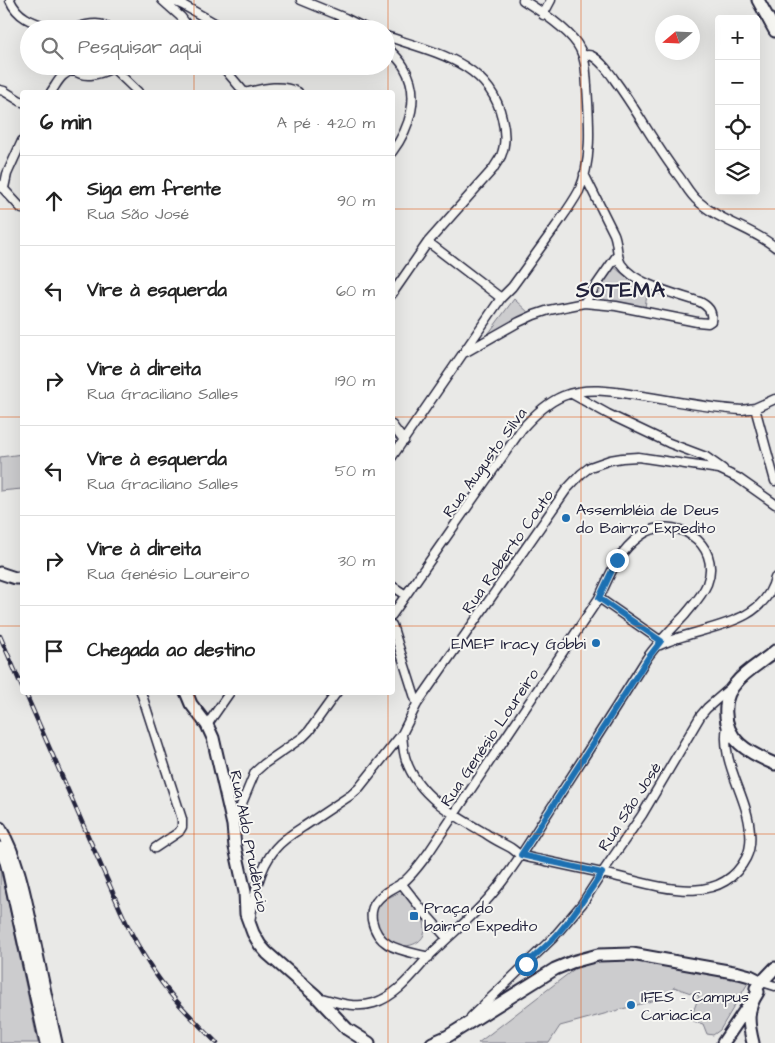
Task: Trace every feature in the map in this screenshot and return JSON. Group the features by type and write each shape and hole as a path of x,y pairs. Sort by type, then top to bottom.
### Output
{"street":[{"path":"10,0 13,7 27,20"},
{"path":"162,0 183,20"},
{"path":"171,0 209,20"},
{"path":"301,0 348,20"},
{"path":"395,453 501,298 512,287 573,202 583,181 588,148 588,118 586,69 583,56 575,42 523,0"},
{"path":"543,15 551,0"},
{"path":"758,0 775,31"},
{"path":"395,39 443,55 474,72 492,91 500,109 505,128 501,156 493,169 428,242 395,290"},
{"path":"583,56 590,55 594,57 616,82 668,163 688,191 699,202 721,218 753,232 775,247"},
{"path":"395,57 406,69 412,103 411,116 407,127 395,148"},
{"path":"52,90 64,75"},
{"path":"122,75 136,90"},
{"path":"230,75 244,90"},
{"path":"256,90 278,87 293,90"},
{"path":"0,90 20,101"},
{"path":"20,145 2,186 20,207"},
{"path":"465,353 534,315 584,303 616,306 697,322 708,323 711,321 712,316 707,306 650,285 626,270 618,254 617,241 614,234 584,174"},
{"path":"428,242 501,298"},
{"path":"584,303 618,254"},
{"name":"Rua Augusto Silva","path":"395,611 521,430 545,406 563,396 589,391 609,391 733,409 749,410 755,408"},
{"path":"572,394 608,414 669,443 706,457 729,474"},
{"path":"775,400 755,408 775,481"},
{"path":"395,429 404,441"},
{"name":"Rua Roberto Couto","path":"250,924 260,876 275,849 286,839 359,788 402,734 417,704 566,490 581,474 590,467 610,460 638,457 719,469 738,478 775,504"},
{"name":"Rua Genésio Loureiro","path":"316,996 339,1003 364,1005 384,999 394,993 412,976 447,938 483,905 495,891 521,855 648,658 696,602 707,584 710,574 709,556 706,548 692,536 676,528 659,527 642,535 624,550 617,560 599,598 423,861 401,883 382,896 373,906 372,914 375,929 384,942 390,947 429,957"},
{"path":"0,574 20,578"},
{"path":"599,598 659,644 740,618 764,601 775,578"},
{"path":"395,588 406,595"},
{"path":"395,634 417,704"},
{"path":"402,734 406,760 417,781 435,800 453,815 521,855 668,889 690,890 711,886 733,876 747,856 751,843 746,807 728,757 725,735 727,699 735,683 775,651"},
{"name":"Rua São José","path":"460,1027 553,938 582,904 642,815 701,715 735,683"},
{"path":"142,695 182,818 182,827 179,832 155,848"},
{"name":"Rua Aldo Prudêncio","path":"188,695 213,738 233,825 235,846 245,892 246,914 260,945 316,996 348,1029 369,1043"},
{"path":"207,725 228,695"},
{"path":"233,825 255,772 303,737 314,726 335,695"},
{"path":"727,726 734,738 744,748 775,764"},
{"path":"0,828 9,844 23,886 56,1043"},
{"path":"0,848 9,874 46,1043"},
{"path":"401,883 447,938"},
{"path":"432,1043 448,1036 555,969 579,960 598,956 632,954 739,973 750,976 760,987"},
{"path":"724,1041 775,968"},
{"path":"760,987 775,986"},
{"path":"753,1041 748,1016 752,1001 760,987"},
{"path":"724,1041 728,1037 744,1036 753,1041"}],"shaded area":[{"path":"613,266 633,282 648,289 645,307 597,300 593,297"},
{"path":"514,299 530,314 486,337"},
{"path":"20,454 20,489 0,491 0,457"},
{"path":"0,870 5,888 38,1043 0,1043"},
{"path":"399,893 411,900 424,921 425,932 421,939 414,944 405,946 388,942 378,931 375,924 376,911 381,903"},
{"name":"IFES - Campus Cariacica","path":"633,957 744,980 748,983 720,1030 713,1035 707,1034 703,1024 690,1020 699,996 674,987 670,996 560,1026 549,1043 478,1043 577,967 591,961"}],"railway":[{"path":"0,636 20,682"},
{"path":"26,695 136,942 148,963 169,992 217,1043"}],"place":[{"name":"Assembléia de Deus do Bairro Expedito","path":"566,518"},
{"name":"EMEF Iracy Gobbi","path":"596,643"},
{"name":"Praça do bairro Expedito","path":"414,916"},
{"name":"IFES - Campus Cariacica","path":"631,1005"}],"district":[{"name":"SOTEMA","path":"621,290"}],"route":[{"path":"526,964 566,924 582,904 602,873 521,855 652,651 661,641 599,598 617,560"}]}
